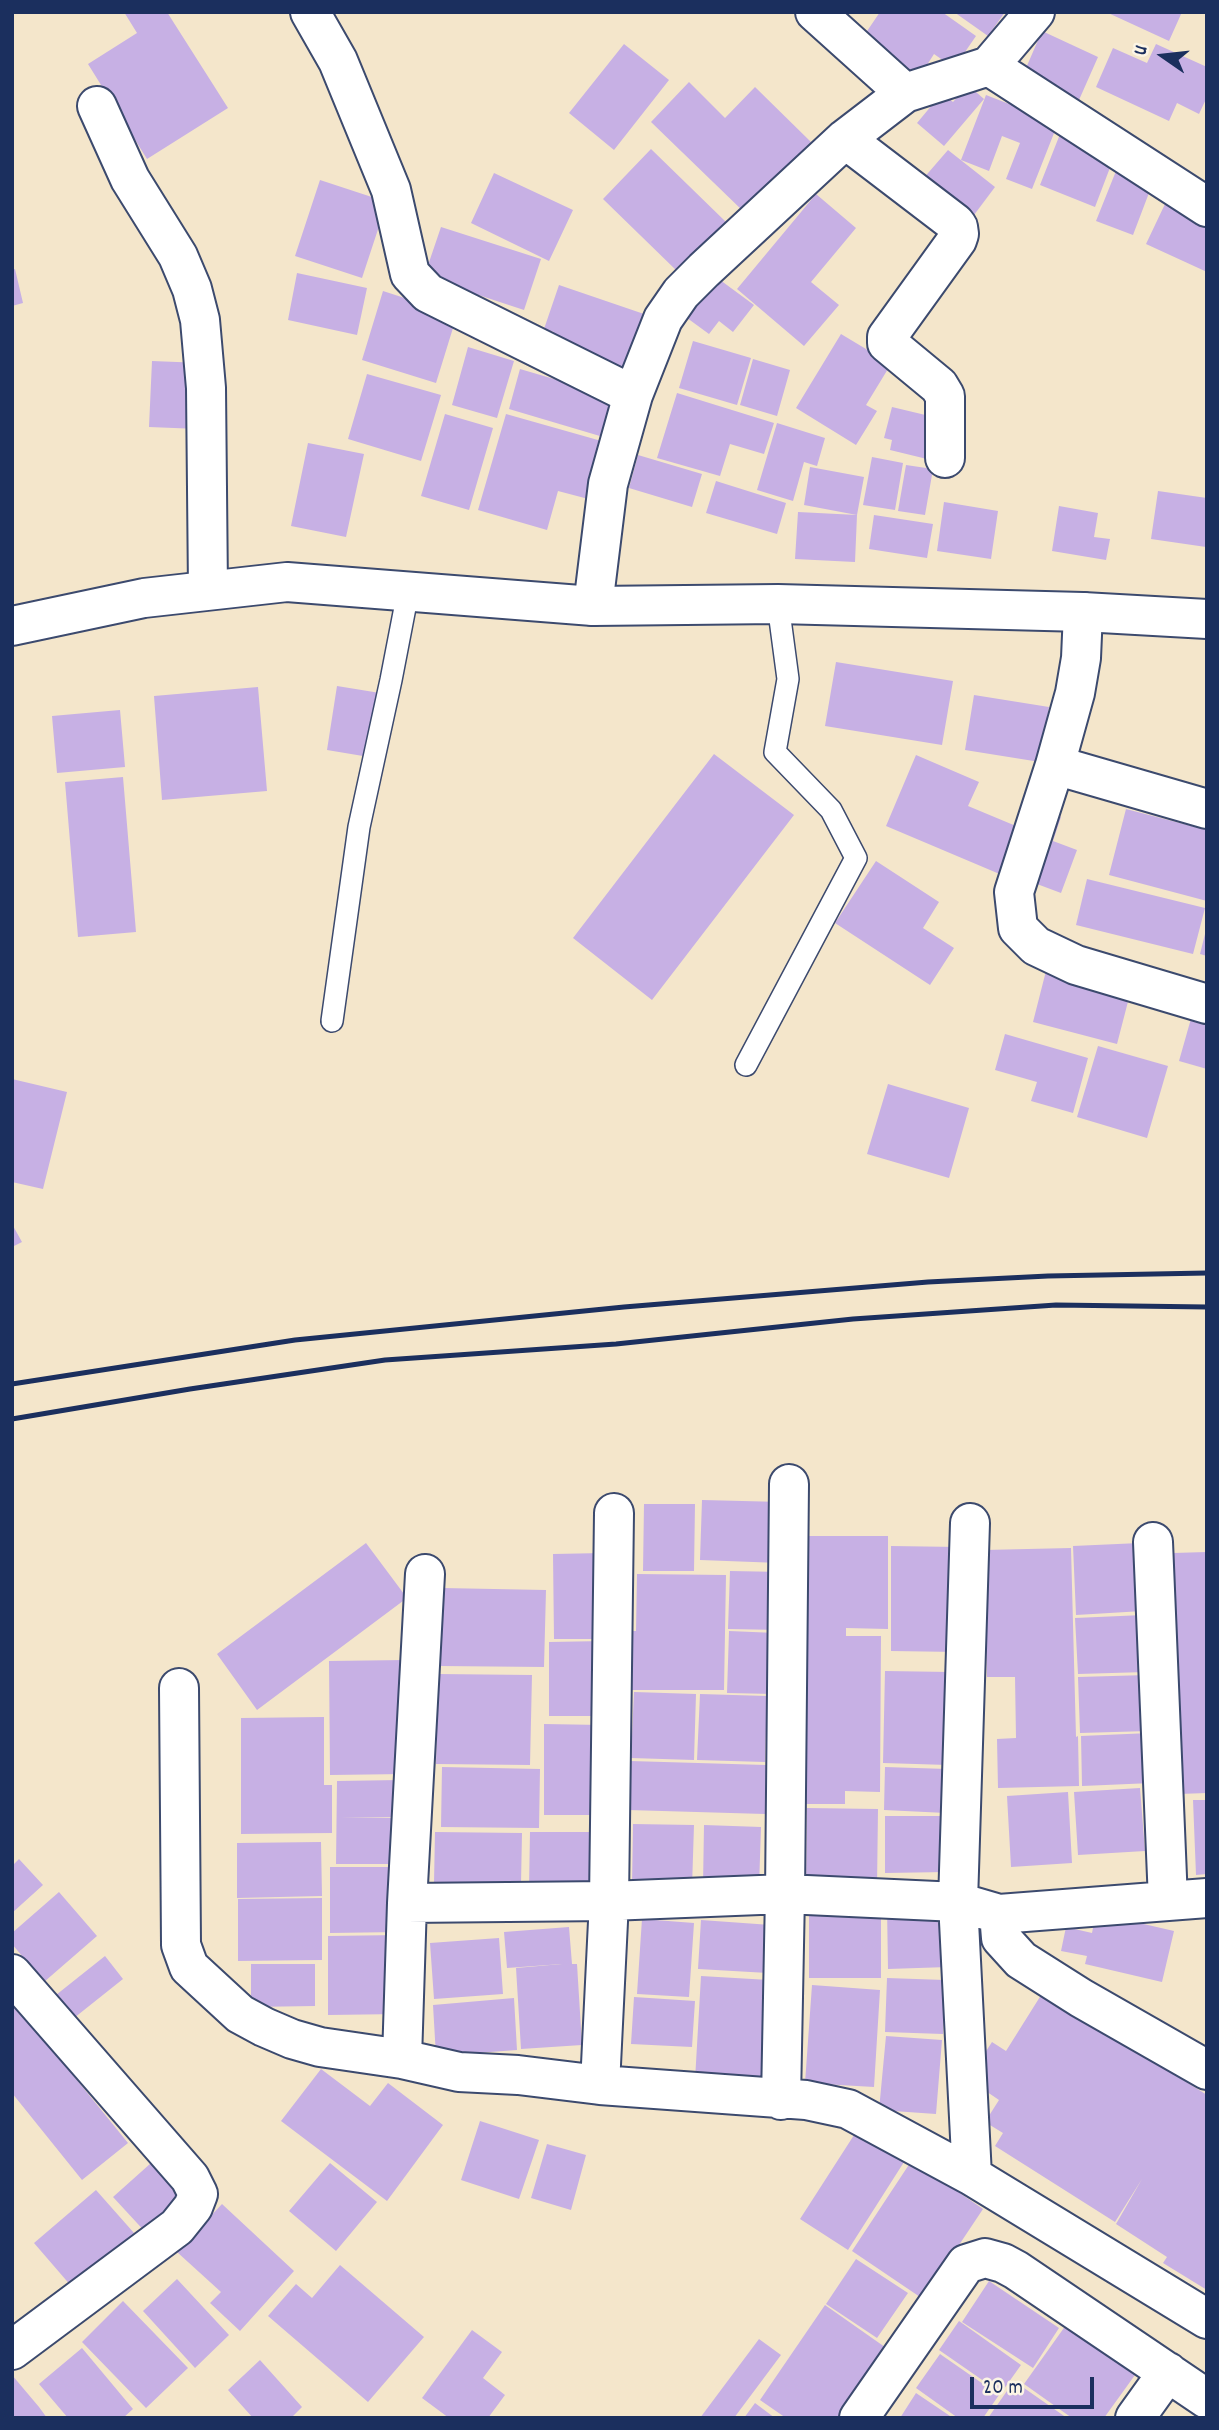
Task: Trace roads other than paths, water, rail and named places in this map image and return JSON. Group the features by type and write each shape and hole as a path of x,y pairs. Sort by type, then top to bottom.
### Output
{"street":[{"path":"310,12 338,61 391,190 410,274 428,293 632,395"},
{"path":"815,12 905,93"},
{"path":"593,606 608,484 632,395 663,319 681,293 845,139 905,93 989,66 1035,12"},
{"path":"989,66 1207,207"},
{"path":"97,106 130,179 178,256 192,289 200,320 206,388 208,590"},
{"path":"845,139 958,227 957,240 887,337 890,346 939,386 945,396 945,458"},
{"path":"12,626 144,598 287,582 593,606 778,604 1083,612 1207,619"},
{"path":"1083,612 1076,693 1014,892 1017,928 1036,946 1076,965 1207,1003"},
{"path":"1055,765 1207,809"},
{"path":"781,2100 789,1484"},
{"path":"600,2085 609,1901 614,1513"},
{"path":"970,1523 957,1902 972,2176"},
{"path":"1153,1542 1168,1901"},
{"path":"402,2059 407,1903 425,1574"},
{"path":"179,1688 181,1945 190,1967 240,2014 292,2039 320,2047 402,2059 459,2072 806,2100 848,2109 972,2176 1207,2319"},
{"path":"407,1903 609,1901 785,1894 957,1902 999,1914 1207,1898"},
{"path":"999,1914 1000,1938 1021,1960 1081,1998 1207,2070"},
{"path":"12,1974 190,2178 198,2194 193,2207 177,2227 12,2350"},
{"path":"859,2418 966,2264 985,2258 1016,2270 1207,2399"},
{"path":"1135,2418 1168,2372"}],"lane":[{"path":"332,1021 359,827 408,592"},
{"path":"746,1065 856,858 831,810 775,752 788,680 778,604"}],"railway":[{"path":"12,1384 295,1340 624,1307 928,1282 1048,1276 1207,1273"},
{"path":"12,1419 385,1360 616,1344 853,1319 1056,1305 1207,1307"}]}
